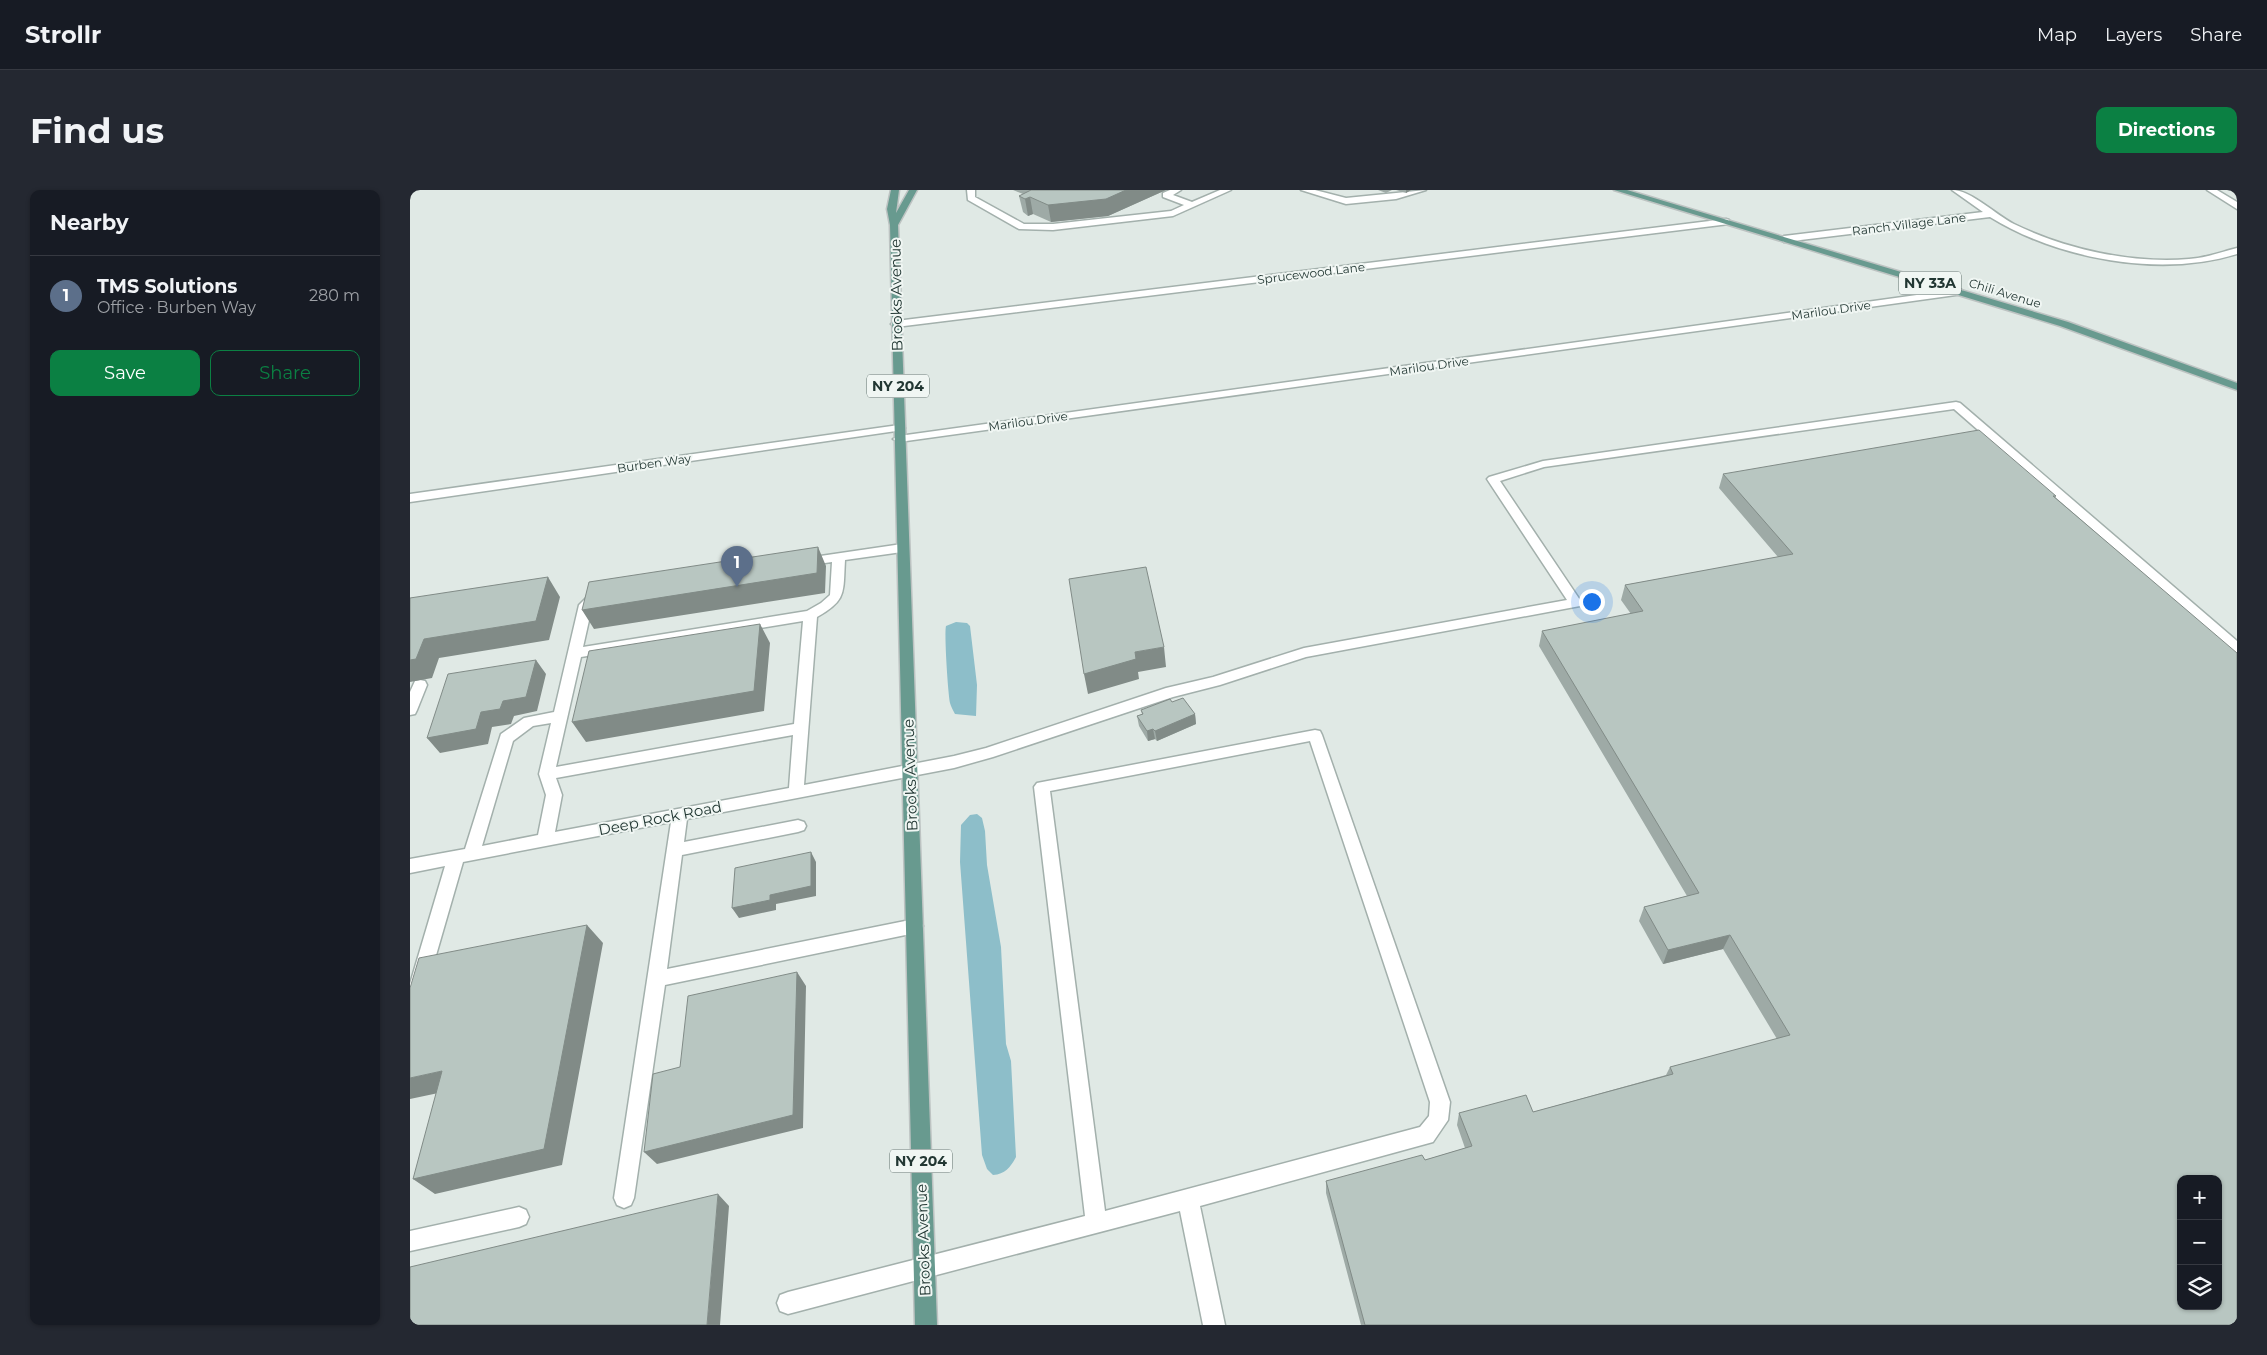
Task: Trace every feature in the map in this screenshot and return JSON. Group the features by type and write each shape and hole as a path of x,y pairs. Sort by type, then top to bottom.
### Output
{"main road":[{"name":"Brooks Avenue","path":"896,190 891,209 894,225 926,1325"},
{"name":"Brooks Avenue","path":"894,225 913,190"},
{"name":"Chili Avenue","path":"1618,190 1960,292 2131,346 2237,387"}],"street":[{"path":"971,190 972,198 1022,226 1053,228 1173,213 1227,190"},
{"path":"1177,190 1166,195 1192,205"},
{"path":"1305,190 1346,201 1396,196 1422,190"},
{"name":"Ranch Village Lane","path":"1956,190 1992,214"},
{"path":"2211,190 2237,206"},
{"path":"1992,214 2028,233 2063,246 2133,260 2168,262 2201,260 2237,250"},
{"name":"Ranch Village Lane","path":"1784,239 1992,214"},
{"name":"Sprucewood Lane","path":"896,324 1726,222"},
{"name":"Marilou Drive","path":"899,434 1960,292"},
{"name":"Deep Rock Road","path":"410,866 910,771 988,753 1163,694 1215,682 1304,653 1575,603 1493,479 1543,464 1956,405 2237,648"},
{"name":"Burben Way","path":"410,498 899,434"},
{"path":"789,564 902,548"},
{"path":"575,653 810,615 826,606 836,596 838,557"},
{"path":"545,840 554,795 547,774 586,605 604,592"},
{"path":"796,793 810,615"},
{"path":"410,710 420,685"},
{"path":"410,1014 506,738 529,722 560,716"},
{"path":"547,774 801,728"},
{"path":"788,1303 924,1270 1426,1135 1438,1120 1440,1102 1315,735 1042,787 1096,1223"},
{"path":"624,1198 680,815"},
{"path":"675,850 798,826"},
{"path":"657,979 915,926"},
{"path":"1188,1199 1214,1325"},
{"path":"410,1241 519,1217"}],"water":[{"path":"956,622 967,623 970,626 977,685 976,716 955,714 950,703 946,663 946,626"},
{"path":"977,814 982,818 985,831 987,865 1001,947 1006,1044 1011,1061 1016,1157 1007,1170 993,1175 987,1169 982,1155 960,862 961,825 970,815"}],"building":[{"path":"1031,190 1126,190 1106,199 1048,205 1030,197 1025,199 1019,196"},
{"path":"1979,430 2056,496 2053,496 2237,653 2237,1325 1365,1325 1326,1181 1422,1155 1425,1160 1472,1146 1459,1113 1526,1095 1533,1112 1673,1074 1670,1067 1790,1035 1730,935 1668,950 1644,907 1699,893 1542,631 1643,611 1625,585 1793,554 1723,474"},
{"path":"818,547 817,573 582,610 589,582"},
{"path":"1146,567 1164,647 1135,652 1136,659 1084,674 1069,579"},
{"path":"548,577 536,621 424,639 416,659 410,660 410,598"},
{"path":"760,624 754,691 572,722 589,651"},
{"path":"536,660 526,697 503,701 500,709 481,712 476,729 427,738 448,674"},
{"path":"1183,698 1195,714 1155,731 1153,729 1147,731 1137,716 1143,714 1141,710 1170,699 1172,702"},
{"path":"811,852 811,886 770,895 770,900 732,908 735,868"},
{"path":"587,925 544,1149 413,1179 442,1071 410,1078 410,988 419,958"},
{"path":"797,972 793,1115 644,1152 653,1074 680,1067 688,996"},
{"path":"718,1194 707,1325 410,1325 410,1267"}],"place":[{"name":"TMS Solutions","path":"737,587"}]}
